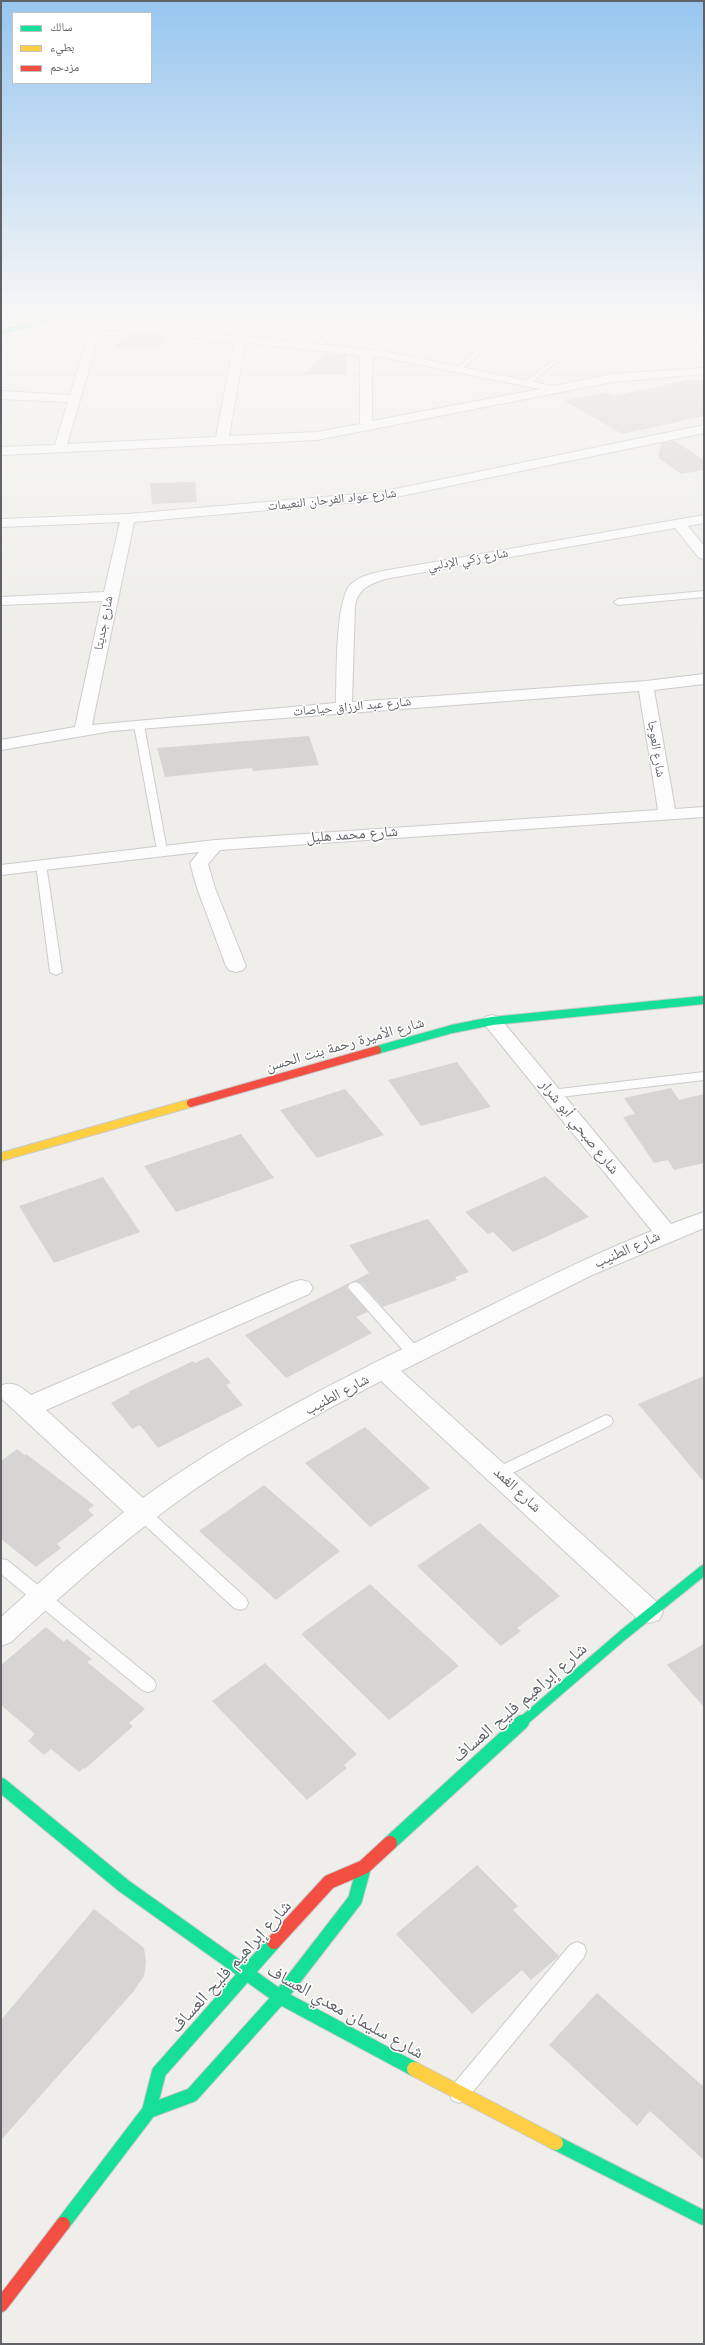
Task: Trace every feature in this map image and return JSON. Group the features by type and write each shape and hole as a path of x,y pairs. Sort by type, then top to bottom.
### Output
{"street":[{"path":"60,448 66,428"},
{"path":"222,441 224,428"},
{"path":"1,451 317,436 358,428"},
{"name":"شارع عواد الفرحان النعيمات","path":"1,523 128,518 381,496 704,429"},
{"name":"شارع جديتا","path":"84,729 110,596 128,518"},
{"name":"شارع زكي الإدلبي","path":"344,706 348,605 350,594 357,584 383,575 704,519"},
{"path":"678,524 704,556"},
{"path":"1,601 110,596"},
{"name":"شارع عبد الرزاق حياصات","path":"1,745 84,729 344,706 646,686 704,679"},
{"name":"شارع العوجا","path":"646,686 667,813"},
{"name":"شارع محمد هليل","path":"1,870 41,864 215,845 667,813 704,812"},
{"path":"215,845 199,863 236,966"},
{"name":"شارع الأميرة رحمة بنت الحسن","path":"1,1157 414,1039 492,1021 704,1000"},
{"name":"شارع صبحي أبو شرار","path":"492,1021 666,1233"},
{"name":"شارع الطنيب","path":"1,1634 40,1598 142,1514 186,1482 241,1448 308,1409 414,1353 608,1258 666,1233 704,1220"},
{"path":"142,1514 20,1400 301,1288"},
{"name":"شارع الغمد","path":"384,1370 649,1612"},
{"name":"شارع إبراهيم فليح العساف","path":"1,2305 149,2110 159,2072 245,1973 329,1882 364,1867 514,1728 649,1612 704,1570"},
{"name":"شارع سليمان معدي العساف","path":"1,1784 124,1886 280,1997 459,2093 704,2218"},
{"path":"149,2110 192,2095 280,1997 355,1900 364,1867"}],"lane":[{"path":"618,602 704,594"},
{"path":"139,725 162,850"},
{"path":"41,864 56,972"},
{"path":"551,1094 704,1076"},
{"path":"354,1287 414,1353"},
{"path":"499,1474 606,1421"},
{"path":"142,1514 240,1603"},
{"path":"1,1565 148,1685"},
{"path":"459,2093 577,1951"}],"building":[{"path":"612,428 647,428 622,434"},
{"path":"675,441 704,460 704,470 681,474 658,458 661,443"},
{"path":"195,482 197,502 152,504 150,483"},
{"path":"309,736 319,765 253,771 252,768 165,777 157,748"},
{"path":"457,1062 491,1107 421,1126 388,1080"},
{"path":"671,1088 679,1100 704,1094 704,1163 674,1170 668,1160 654,1163 623,1117 635,1114 624,1098"},
{"path":"345,1089 384,1135 317,1158 280,1110"},
{"path":"241,1134 274,1178 176,1212 144,1166"},
{"path":"545,1176 589,1217 513,1252 493,1232 488,1234 465,1212"},
{"path":"103,1177 140,1232 54,1263 19,1206"},
{"path":"428,1219 469,1272 455,1277 457,1280 383,1307 361,1283 352,1282 369,1273 349,1245"},
{"path":"349,1283 347,1288 368,1312 356,1317 372,1333 286,1378 245,1335"},
{"path":"208,1357 231,1383 226,1385 243,1405 158,1448 140,1425 132,1429 111,1403 130,1393 128,1392 193,1361 195,1363"},
{"path":"704,1376 704,1482 638,1404"},
{"path":"365,1427 430,1488 370,1527 305,1463"},
{"path":"17,1449 24,1455 26,1454 94,1505 88,1510 94,1515 57,1544 61,1548 36,1567 1,1539 1,1461"},
{"path":"264,1485 340,1551 276,1600 199,1531"},
{"path":"480,1523 560,1596 517,1628 521,1631 501,1646 417,1566"},
{"path":"370,1584 459,1666 389,1720 301,1634"},
{"path":"46,1627 64,1642 67,1639 92,1659 87,1662 145,1709 129,1723 133,1726 85,1769 84,1768 79,1772 51,1749 44,1755 28,1741 35,1734 1,1705 1,1665"},
{"path":"704,1644 704,1707 667,1665"},
{"path":"265,1663 357,1754 344,1765 347,1768 307,1800 212,1701"},
{"path":"477,1865 518,1906 513,1910 559,1956 531,1980 522,1970 472,2014 396,1934"},
{"path":"94,1909 144,1948 146,1962 144,1976 133,1992 1,2140 1,2020"},
{"path":"597,1993 704,2087 704,2160 650,2111 637,2126 549,2045"}],"traffic: fast":[{"path":"377,1050 452,1029 492,1021 704,1000"},
{"path":"390,1843 505,1737 583,1669 704,1570"},
{"path":"1,1785 124,1886 280,1997 414,2069"},
{"path":"149,2111 192,2095 280,1997 355,1900 364,1867"},
{"path":"63,2224 149,2111 159,2072 274,1942"},
{"path":"556,2143 704,2218"}],"traffic: slow":[{"path":"1,1157 191,1103"},
{"path":"414,2069 556,2143"}],"traffic: jam":[{"path":"191,1103 377,1050"},
{"path":"274,1942 329,1882 364,1867 390,1843"},
{"path":"1,2305 63,2224"}]}
